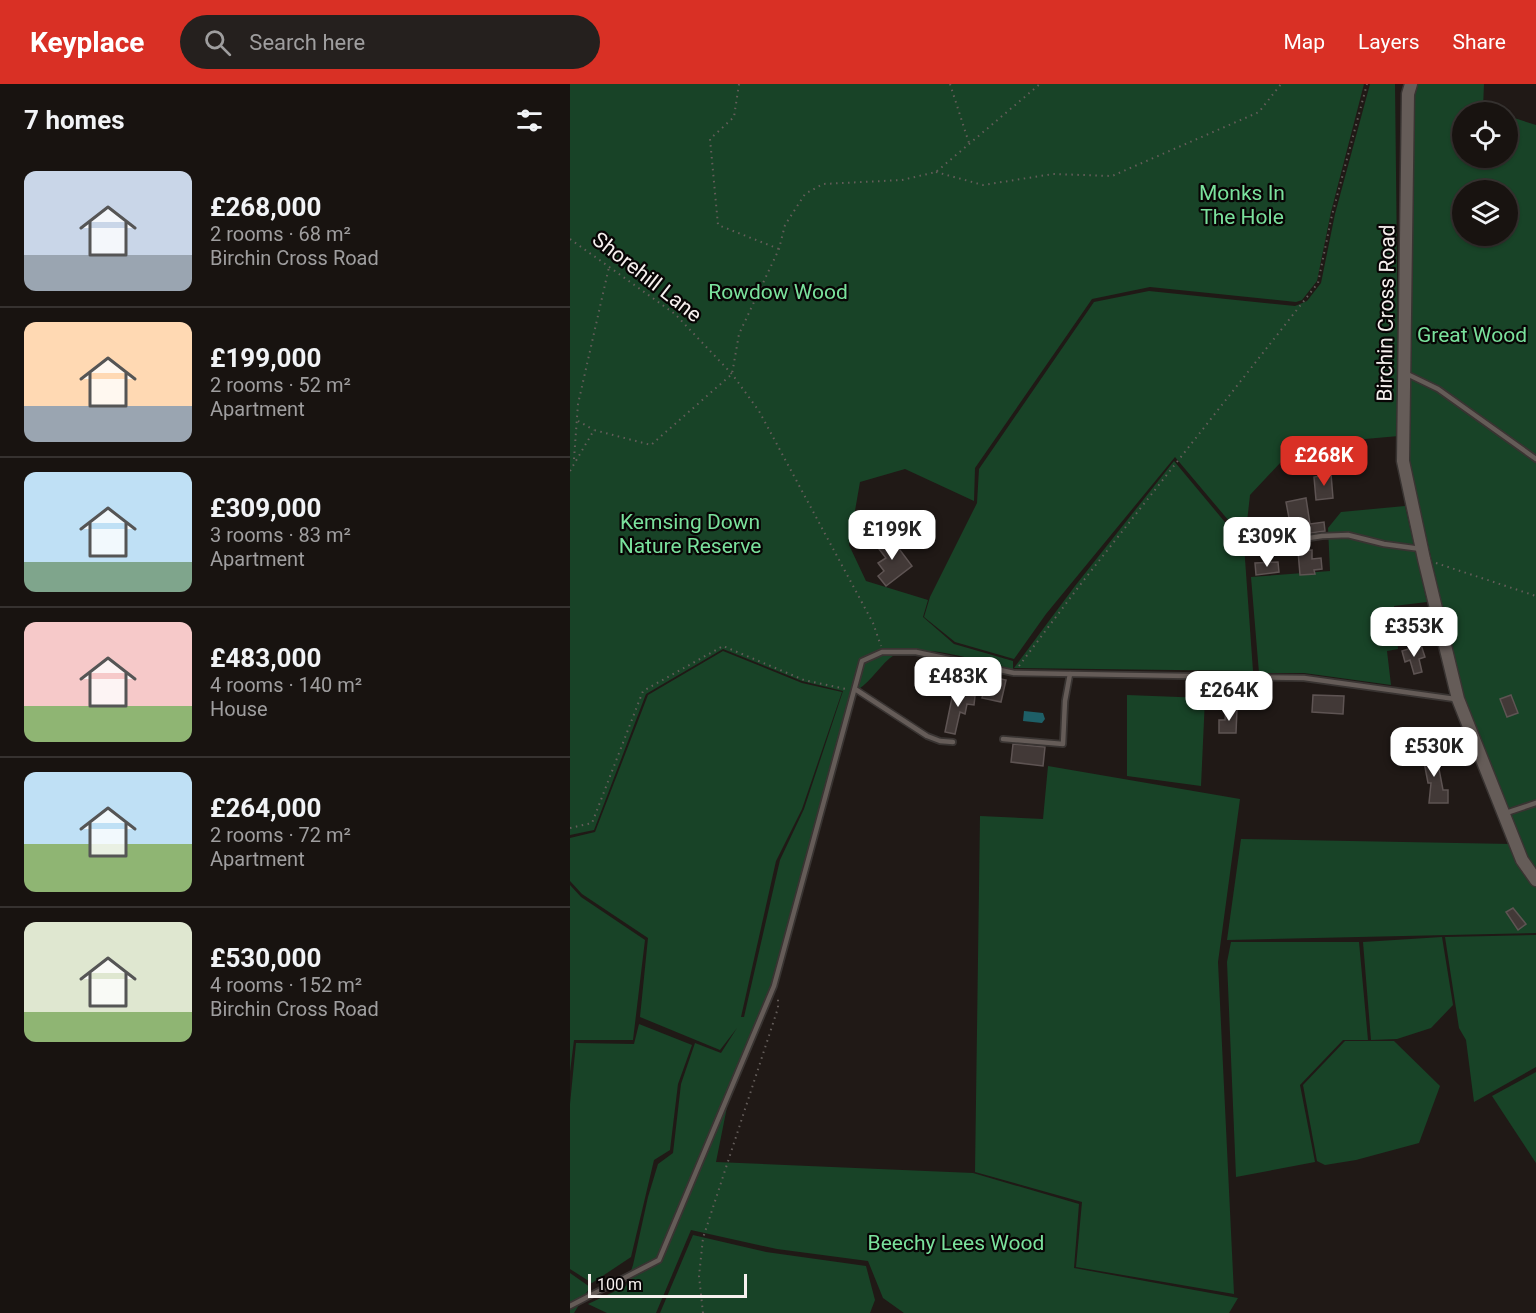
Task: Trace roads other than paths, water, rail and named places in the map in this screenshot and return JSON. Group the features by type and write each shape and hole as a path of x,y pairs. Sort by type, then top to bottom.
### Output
{"street":[{"name":"Birchin Cross Road","path":"1411,84 1408,94 1403,461 1458,699 1522,860 1536,880"}],"lane":[{"path":"1404,373 1438,389 1536,459"},
{"path":"1264,545 1322,536 1348,535 1423,554"},
{"path":"570,1306 659,1260 774,986 862,661 882,652 916,652 1014,673 1304,678 1458,699"},
{"path":"1003,739 1063,744 1065,701 1070,674"},
{"path":"855,690 927,736 940,741 953,742"},
{"path":"1503,813 1536,803"}],"water":[{"path":"1024,711 1043,713 1045,719 1042,723 1023,721"}],"park label":[{"name":"Monks In The Hole","path":"1242,205"},
{"name":"Rowdow Wood","path":"778,292"},
{"name":"Great Wood","path":"1472,335"},
{"name":"Kemsing Down Nature Reserve","path":"690,534"},
{"name":"Beechy Lees Wood","path":"956,1243"}]}
